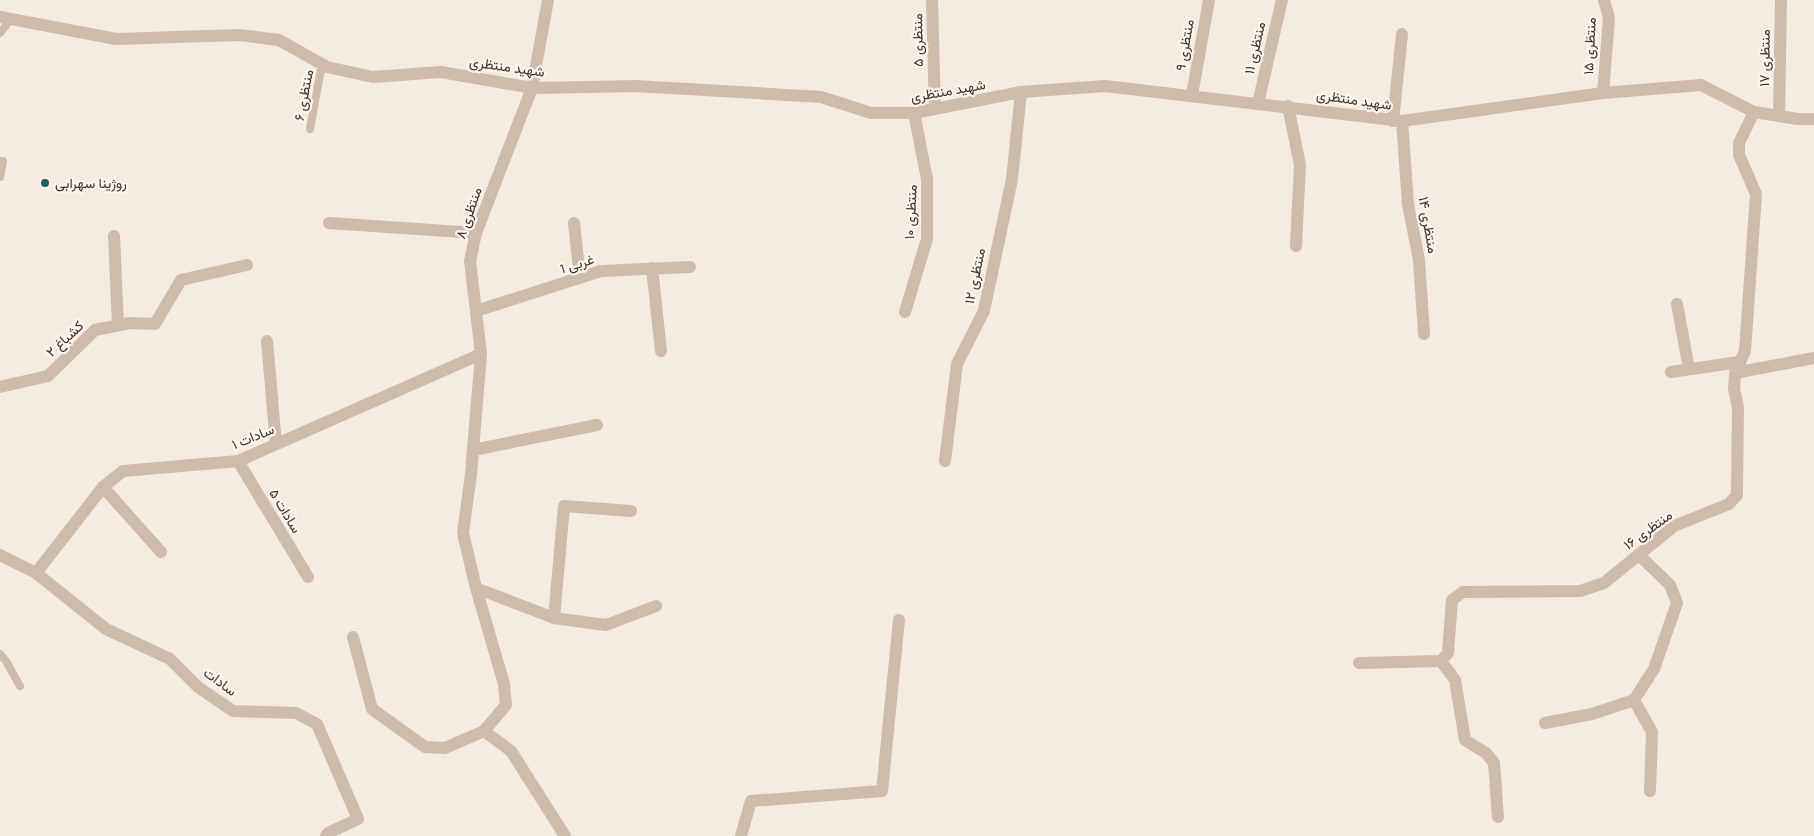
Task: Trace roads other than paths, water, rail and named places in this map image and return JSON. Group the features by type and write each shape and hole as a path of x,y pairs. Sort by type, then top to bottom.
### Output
{"street":[{"name":"منتظری ۸","path":"484,731 506,705 504,684 476,588 463,533 473,450 481,354 470,261 476,233 532,88 548,0"},
{"name":"منتظری ۵","path":"932,0 935,109"},
{"name":"منتظری ۹","path":"1192,95 1208,0"},
{"name":"منتظری ۱۱","path":"1258,102 1282,0"},
{"name":"منتظری ۱۵","path":"1603,93 1609,18 1604,0"},
{"name":"منتظری ۱۷","path":"1779,116 1781,0"},
{"name":"شهید منتظری","path":"6,18 116,39 239,35 279,40 328,67 373,77 441,72 532,88 636,86 821,97 871,113 914,113 1021,92 1105,86 1258,102 1398,121 1603,93 1701,85 1754,112 1798,119 1814,119"},
{"name":"منتظری ۱۴","path":"1402,34 1398,121 1408,204 1420,260 1424,334"},
{"name":"منتظری ۱۲","path":"945,461 957,364 984,311 1012,179 1021,92"},
{"path":"1288,106 1300,165 1296,246"},
{"name":"منتظری ۱۶","path":"1441,661 1448,653 1452,600 1463,592 1580,591 1604,583 1674,526 1729,504 1737,495 1738,406 1734,389 1737,368 1744,350 1756,194 1739,155 1739,143 1754,112"},
{"name":"منتظری ۱۰","path":"905,312 927,238 927,179 914,113"},
{"path":"329,223 476,233"},
{"path":"574,223 580,278"},
{"path":"114,236 118,325"},
{"name":"کشباغ ۲","path":"0,387 48,376 95,330 130,323 156,324 181,280 247,265"},
{"name":"غربی 1","path":"476,311 601,271 690,267"},
{"path":"652,268 661,352"},
{"path":"1677,304 1689,369"},
{"path":"267,341 276,444"},
{"name":"سادات ۱","path":"36,573 103,487 124,471 238,461 481,354"},
{"path":"1671,372 1689,369 1737,368 1814,358"},
{"path":"473,450 597,425"},
{"name":"سادات ۵","path":"238,461 308,577"},
{"path":"103,487 161,552"},
{"path":"554,618 564,506 632,511"},
{"name":"سادات","path":"0,555 36,573 106,629 170,659 198,686 233,711 296,713 317,724 358,819 328,833 326,836"},
{"path":"1545,723 1592,714 1634,700 1654,669 1677,603 1670,585 1638,555"},
{"path":"476,588 554,618 606,625 656,606"},
{"path":"741,836 752,800 882,791 900,620"},
{"path":"353,637 372,708 425,747 445,748 484,731 511,751 565,836"},
{"path":"1359,663 1441,661 1455,680 1465,740 1486,753 1494,763 1498,817"},
{"path":"1634,700 1652,732 1650,791"}],"lane":[{"path":"0,33 6,18"},
{"name":"منتظری ۶","path":"310,129 322,64"},
{"path":"0,161 3,161 0,177"},
{"path":"0,654 20,686"}],"place":[{"name":"روژینا سهرابی","path":"45,183"}]}
